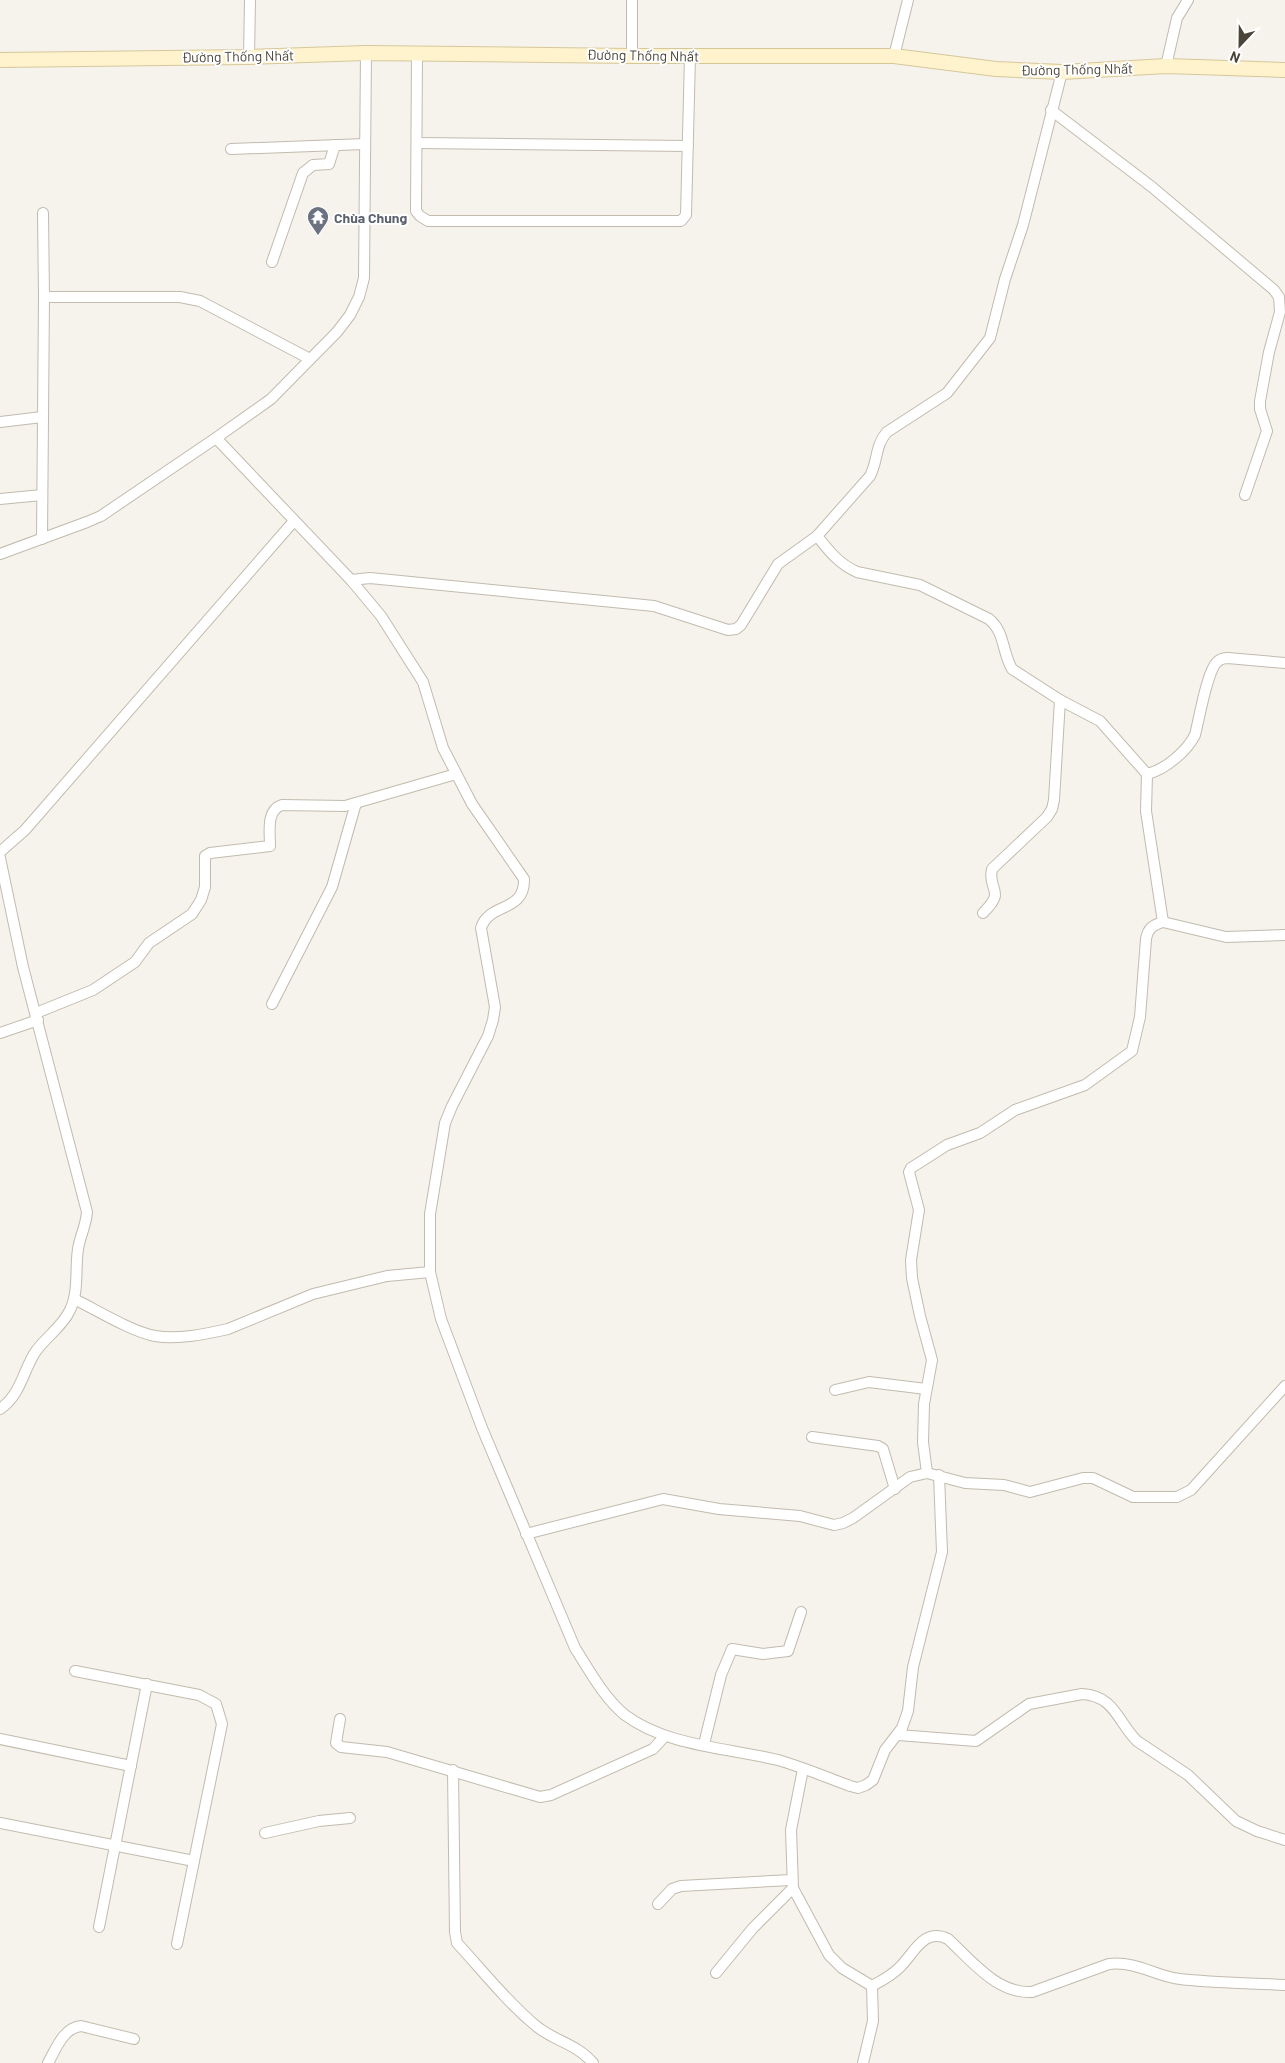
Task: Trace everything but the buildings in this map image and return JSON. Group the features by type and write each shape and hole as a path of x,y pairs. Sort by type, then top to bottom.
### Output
{"street":[{"path":"249,57 250,0"},
{"path":"632,0 632,56"},
{"path":"894,56 908,0"},
{"path":"1166,66 1177,18 1188,0"},
{"path":"0,554 101,516 216,438 271,399 337,332 350,315 359,296 364,278 365,144 373,53"},
{"name":"Đường Thống Nhất","path":"0,60 249,57 373,53 632,56 894,56 996,69 1062,72 1166,66 1285,70"},
{"path":"417,53 416,211 428,221 681,222 686,215 690,56"},
{"path":"351,580 370,578 654,606 728,630 736,630 778,564 817,536 870,476 874,468 878,446 887,432 947,393 990,338 1005,279 1024,225 1062,72"},
{"path":"1052,110 1152,187 1274,290 1279,297 1280,312 1269,352 1260,401 1260,409 1267,431 1245,496"},
{"path":"417,143 688,146"},
{"path":"231,149 365,144"},
{"path":"272,262 303,173 313,165 329,164 335,145"},
{"path":"42,539 43,213"},
{"path":"44,297 180,297 200,301 310,360"},
{"path":"0,422 42,417"},
{"path":"216,438 351,580 381,616 423,682 443,748 456,774 480,818 524,879 524,888 515,903 488,916 483,921 481,928 495,1007 494,1020 488,1036 444,1123 430,1214 430,1272 442,1319 482,1428 575,1648 590,1672 624,1714 644,1728 665,1736 779,1760 850,1786 858,1788 866,1785 872,1780 886,1750 898,1735 908,1711 913,1667 941,1562 939,1475"},
{"path":"0,499 42,495"},
{"path":"0,852 25,830 294,521"},
{"path":"817,536 839,562 847,568 857,572 920,585 989,619 996,624 1000,632 1008,662 1012,668 1060,700 1100,721 1147,774 1146,811 1163,922"},
{"path":"1147,774 1156,771 1190,744 1195,735 1210,675 1215,663 1220,659 1228,658 1285,663"},
{"path":"983,913 996,897 991,875 992,869 1047,817 1052,809 1060,700"},
{"path":"0,1033 92,990 135,962 149,944 192,914 201,900 206,887 205,856 207,854 270,846 271,818 272,812 276,807 282,805 334,806 356,803 456,774"},
{"path":"272,1004 332,886 356,803"},
{"path":"0,858 22,960 87,1212 78,1248 74,1299 70,1310 36,1351 24,1379 11,1400 0,1409"},
{"path":"927,1472 923,1442 924,1404 932,1360 912,1278 912,1260 919,1210 909,1172 911,1168 948,1145 980,1132 1016,1110 1086,1086 1132,1051 1140,1017 1147,934 1155,924 1163,922 1226,937 1285,936"},
{"path":"74,1299 138,1330 155,1336 173,1337 228,1329 314,1294 387,1276 430,1272"},
{"path":"835,1390 868,1382 926,1389"},
{"path":"526,1534 662,1499 719,1510 800,1516 834,1525 853,1518 910,1477 927,1472 965,1483 1004,1485 1030,1492 1083,1478 1093,1478 1133,1496 1177,1497 1191,1490 1285,1386"},
{"path":"812,1437 878,1446 883,1449 886,1454 894,1489"},
{"path":"704,1744 721,1676 732,1649 755,1654 788,1651 801,1612"},
{"path":"74,1671 199,1695 216,1704 222,1724 177,1944"},
{"path":"100,1927 146,1684"},
{"path":"898,1735 976,1741 1029,1704 1089,1694 1112,1705 1130,1734 1137,1741 1188,1775 1229,1816 1257,1831 1285,1840"},
{"path":"340,1719 336,1743 341,1747 387,1752 540,1797 551,1795 653,1749 665,1736"},
{"path":"0,1739 131,1766"},
{"path":"803,1769 791,1830 792,1884 829,1955 842,1968 872,1986"},
{"path":"453,1770 455,1932 457,1943 506,1997 536,2026 578,2048 593,2063"},
{"path":"265,1833 319,1821 350,1818"},
{"path":"0,1823 194,1861"},
{"path":"658,1904 672,1889 681,1886 792,1884"},
{"path":"716,1972 792,1884"},
{"path":"872,1986 893,1973 925,1939 932,1935 948,1939 994,1981 1019,1993 1032,1992 1109,1964 1122,1963 1137,1965 1180,1979 1285,1984"},
{"path":"863,2063 873,2021 872,1986"},
{"path":"48,2063 65,2034 74,2027 81,2026 134,2039"}],"place":[{"name":"Chùa Chung","path":"318,236"}]}
